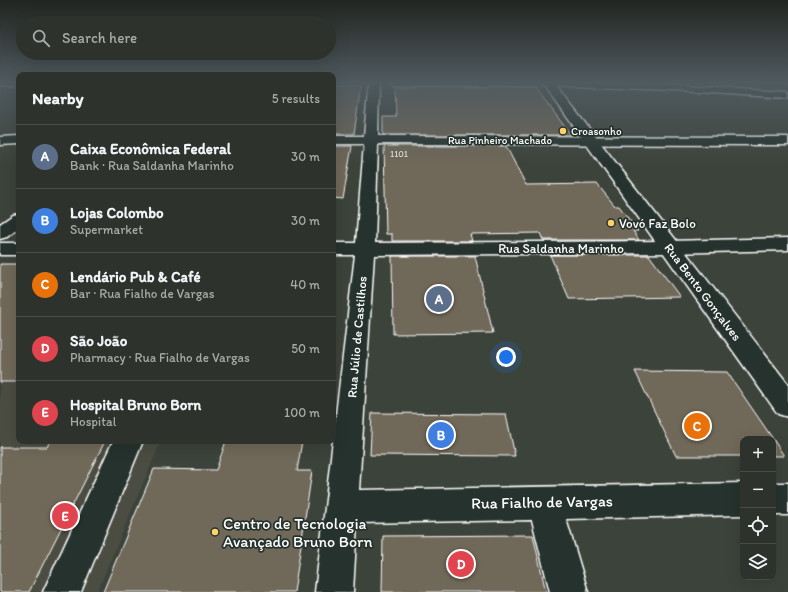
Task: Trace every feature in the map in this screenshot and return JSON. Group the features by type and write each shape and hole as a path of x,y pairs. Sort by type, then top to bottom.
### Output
{"street":[{"name":"Rua Júlio de Castilhos","path":"334,592 365,249 373,110"},
{"name":"Rua Bento Gonçalves","path":"569,110 669,247 788,405"},
{"path":"0,141 16,140"},
{"name":"Rua Pinheiro Machado","path":"336,140 788,141"},
{"path":"0,233 16,221"},
{"name":"Rua Saldanha Marinho","path":"336,249 669,247 788,244"},
{"path":"0,248 16,249"},
{"path":"62,592 127,444"},
{"name":"Rua Fialho de Vargas","path":"342,507 740,499"},
{"path":"776,499 788,499"},
{"path":"544,502 569,592"}],"shaded area":[{"path":"0,383 16,384 16,444 160,444 97,592 0,592"}],"building":[{"path":"336,110 357,110 354,134 336,134"},
{"path":"396,110 552,110 571,135 383,135 383,117 396,117"},
{"path":"336,146 352,146 343,199 336,198"},
{"path":"384,146 506,146 526,185 597,184 615,206 619,206 638,231 633,231 639,240 543,240 540,233 470,234 472,241 392,241 392,234 386,234"},
{"path":"550,255 649,255 680,297 569,299"},
{"path":"392,256 475,256 493,333 393,334"},
{"path":"0,264 16,264 16,382 0,382"},
{"path":"635,371 727,372 771,436 740,436 740,456 676,456"},
{"path":"372,413 506,414 515,456 370,455"},
{"path":"48,444 103,444 29,592 0,592 0,447 47,447"},
{"name":"Centro de Tecnologia Avançado Bruno Born","path":"225,444 302,444 297,471 312,471 294,592 103,592 154,469 216,470"},
{"path":"776,444 784,456 776,456"},
{"path":"533,535 546,592 382,592 383,536"}],"place":[{"name":"Croasonho","path":"563,131"},
{"name":"Vovó Faz Bolo","path":"611,223"},
{"name":"Caixa Econômica Federal","path":"439,299"},
{"name":"Lendário Pub & Café","path":"697,426"},
{"name":"Lojas Colombo","path":"441,435"},
{"name":"Hospital Bruno Born","path":"65,516"},
{"name":"Centro de Tecnologia Avançado Bruno Born","path":"215,532"},
{"name":"São João","path":"461,564"}]}
